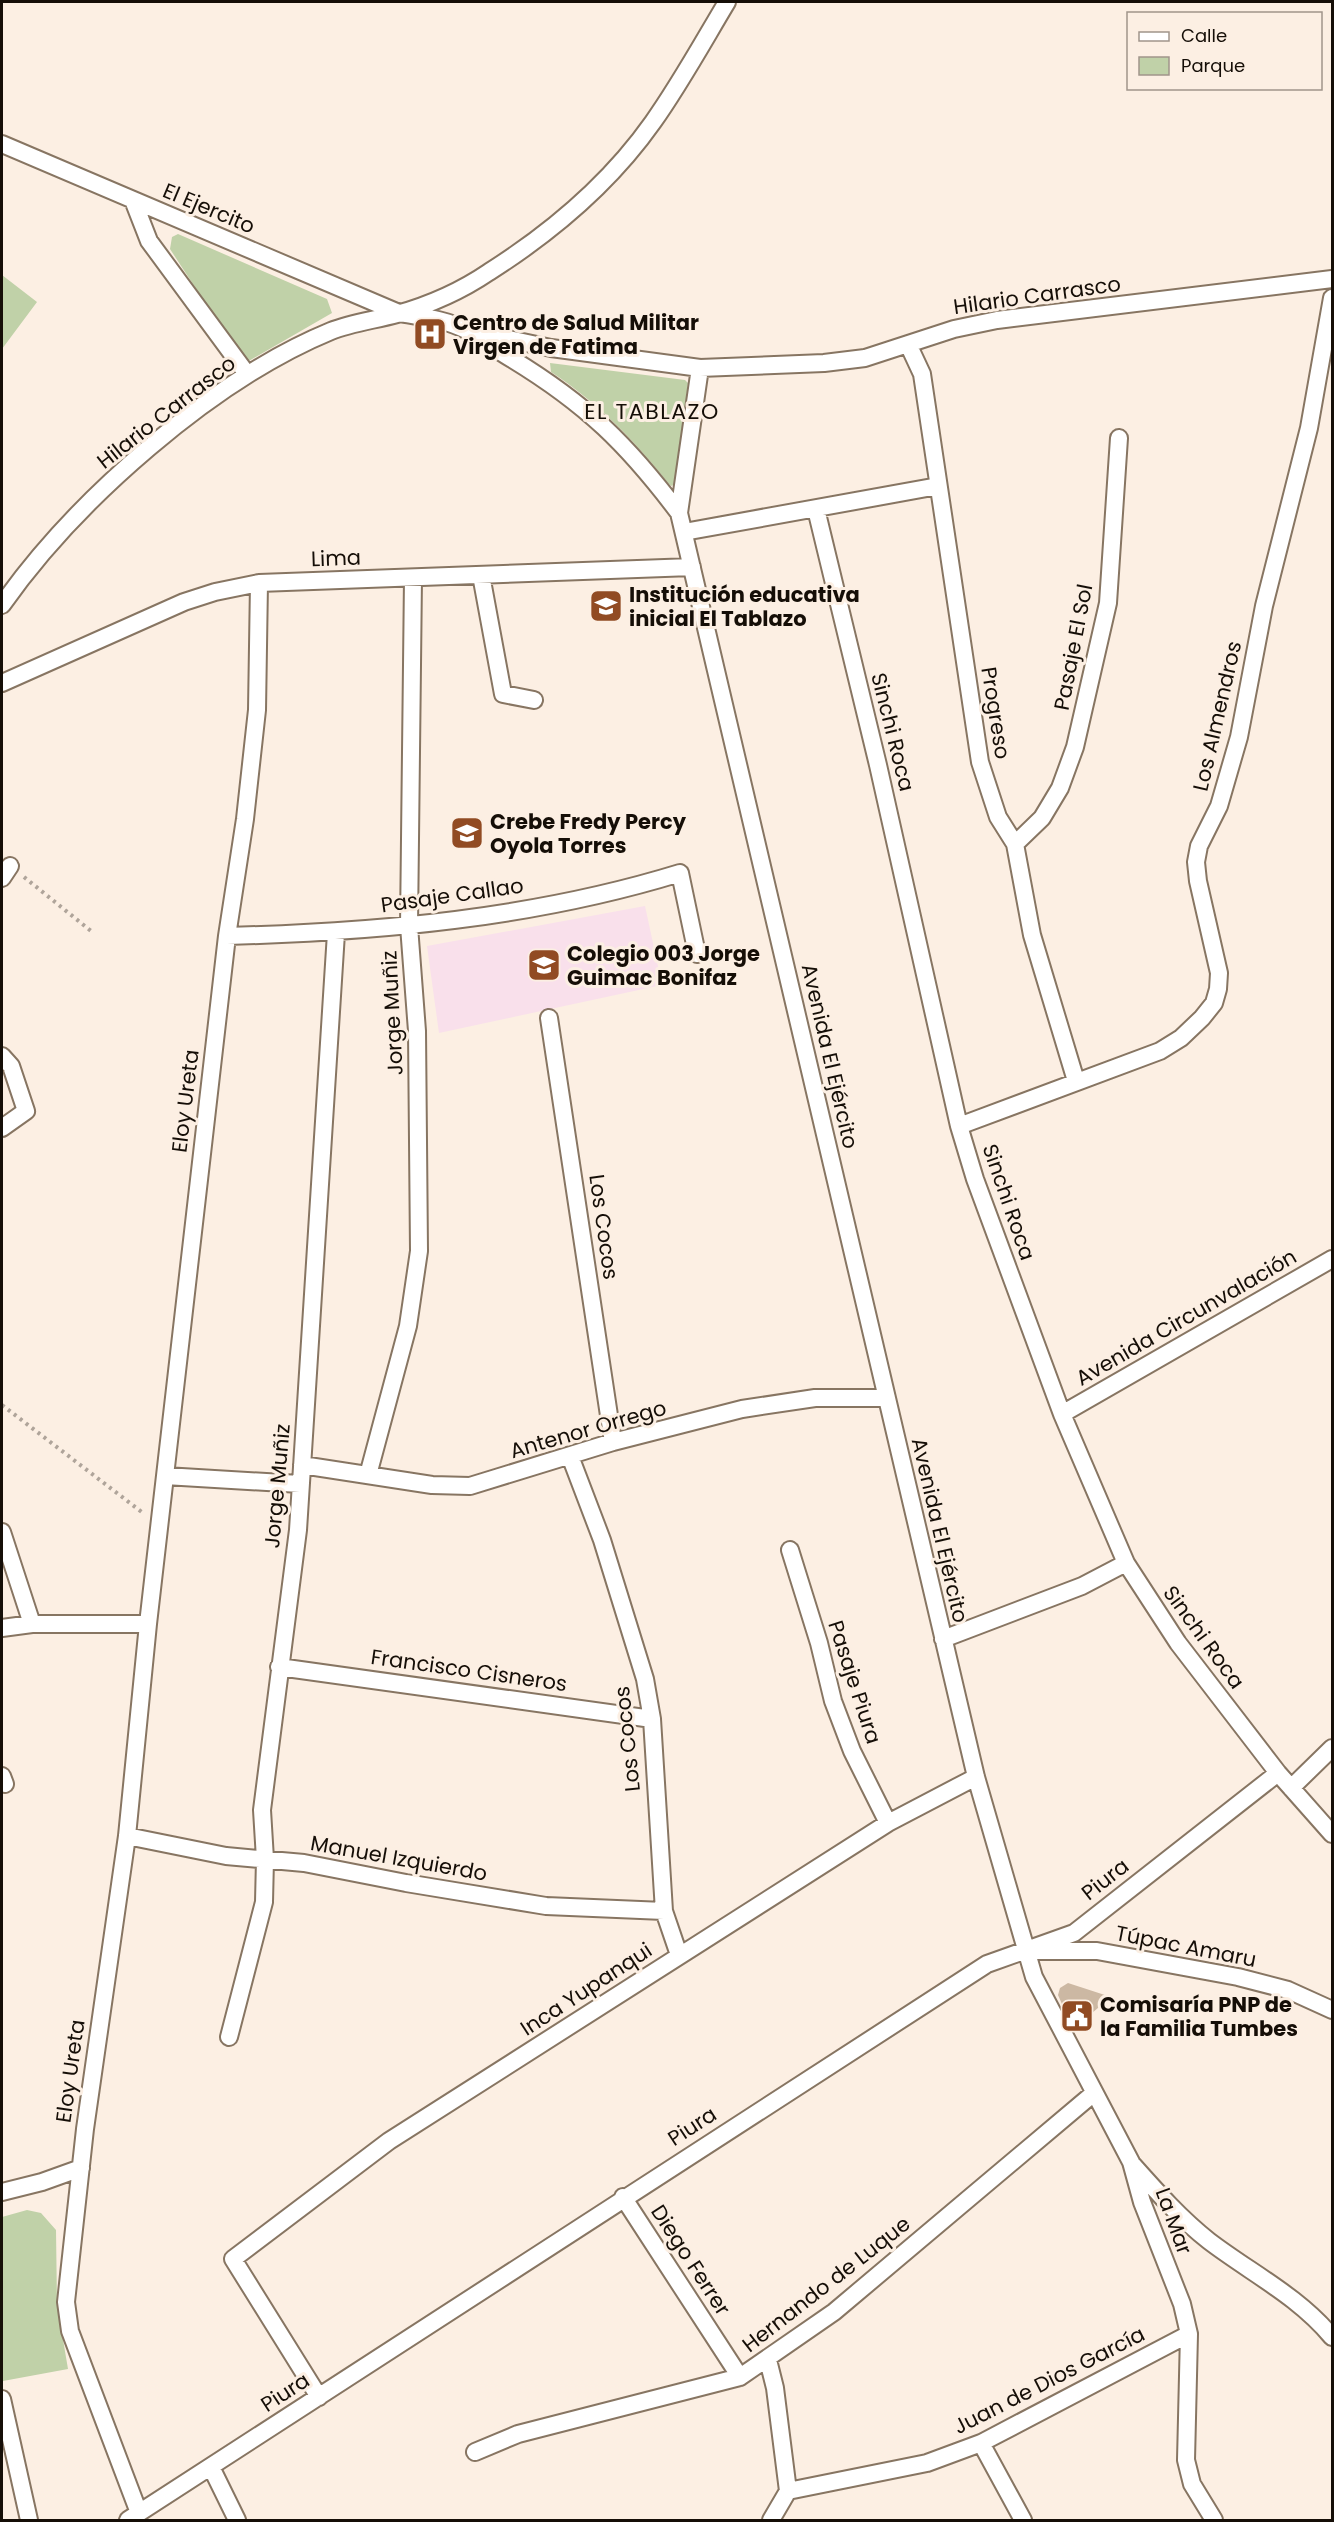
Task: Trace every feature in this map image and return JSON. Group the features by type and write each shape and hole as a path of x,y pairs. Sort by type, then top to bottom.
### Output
{"street":[{"name":"Hilario Carrasco","path":"2,605 45,551 88,505 153,445 247,374 333,330 399,313 448,296 488,273 545,234 585,199 622,161 654,122 727,2"},
{"name":"El Ejercito","path":"2,144 399,313"},
{"path":"133,200 149,241 247,374"},
{"name":"Hilario Carrasco","path":"465,329 552,348 700,368 824,363 865,358 954,329 997,320 1332,279"},
{"name":"Los Almendros","path":"959,1126 1160,1051 1181,1038 1214,1003 1219,974 1198,881 1196,862 1199,846 1222,797 1239,737 1264,606 1309,428 1332,298"},
{"name":"Avenida El Ejército","path":"399,313 437,320 465,329 537,374 588,411 641,463 679,513 976,1777 1027,1951"},
{"name":"Progreso","path":"908,344 922,374 980,762 998,817 1015,844 1032,935 1076,1081"},
{"path":"679,513 700,368"},
{"name":"Pasaje El Sol","path":"1015,844 1042,818 1060,788 1075,747 1108,603 1119,438"},
{"path":"684,532 938,486"},
{"name":"Sinchi Roca","path":"816,509 878,765 959,1126 975,1179 1062,1414 1126,1563 1178,1643 1278,1773 1332,1833"},
{"name":"Lima","path":"2,683 184,602 215,592 259,583 692,567"},
{"path":"481,575 503,694 534,700"},
{"name":"Jorge Muñiz","path":"368,1475 408,1326 419,1251 417,1031 409,926 413,578"},
{"name":"Eloy Ureta","path":"133,2517 70,2331 66,2302 81,2168 127,1836 148,1624 227,936 245,819 257,710 259,583"},
{"name":"Pasaje Callao","path":"227,936 336,933 409,926 628,889 680,873 697,954"},
{"name":"Jorge Muñiz","path":"229,2037 264,1902 265,1859 262,1810 298,1530 336,933"},
{"name":"Los Cocos","path":"549,1018 613,1442"},
{"path":"2,1056 11,1066 26,1112 2,1128"},
{"name":"Avenida Circunvalación","path":"1062,1414 1332,1259"},
{"name":"Antenor Orrego","path":"302,1465 432,1485 470,1486 613,1442 742,1409 815,1398 887,1398"},
{"name":"Los Cocos","path":"570,1456 627,1616 645,1679 652,1719 664,1911 679,1956"},
{"path":"165,1476 300,1484"},
{"path":"2,1532 32,1624"},
{"name":"Pasaje Piura","path":"790,1550 819,1643 833,1701 852,1752 888,1823"},
{"path":"943,1639 1082,1586 1126,1563"},
{"path":"2,1628 32,1624 148,1624"},
{"name":"Francisco Cisneros","path":"279,1667 652,1719"},
{"path":"1291,1788 1332,1748"},
{"name":"Piura","path":"133,2517 987,1964 1074,1932 1278,1773"},
{"name":"Inca Yupanqui","path":"319,2397 232,2259 389,2141 888,1823 976,1777"},
{"name":"Manuel Izquierdo","path":"127,1836 226,1856 304,1863 406,1883 546,1906 664,1911"},
{"name":"Túpac Amaru","path":"1027,1951 1097,1952 1238,1977 1288,1990 1332,2010"},
{"name":"La Mar","path":"1027,1951 1034,1977 1047,2007 1131,2162 1150,2224 1182,2304 1189,2334 1186,2460 1192,2484 1214,2520"},
{"name":"Hernando de Luque","path":"475,2452 518,2434 740,2377 768,2360 834,2312 1094,2093"},
{"path":"1131,2162 1174,2210 1207,2239 1295,2300 1332,2337"},
{"path":"2,2192 42,2182 81,2168"},
{"name":"Diego Ferrer","path":"623,2198 740,2377"},
{"name":"Juan de Dios García","path":"788,2492 927,2463 981,2444 1189,2334"},
{"path":"768,2360 775,2388 788,2492 770,2520"},
{"path":"2,2399 29,2520"},
{"path":"981,2444 1023,2520"},
{"path":"211,2467 237,2520"}],"path":[{"path":"6,872 91,931"},
{"path":"2,1405 160,1526"}],"shaded area":[{"name":"Colegio 003 Jorge Guimac Bonifaz","path":"645,906 662,985 439,1033 427,946"}],"green space":[{"path":"178,234 327,299 332,313 247,362 240,356 170,249 172,237"},
{"path":"2,275 37,302 2,349"},
{"path":"550,363 685,380 688,383 676,484 671,486 642,451 614,423 584,396 551,372"},
{"path":"27,2210 41,2213 56,2230 57,2304 68,2369 3,2381 2,2217"}],"building":[{"name":"Comisaría PNP de la Familia Tumbes","path":"1068,1983 1111,1997 1073,2029 1058,1995 1060,1988"}],"place":[{"name":"Centro de Salud Militar Virgen de Fatima","path":"430,334"},
{"name":"Institución educativa inicial El Tablazo","path":"606,606"},
{"name":"Crebe Fredy Percy Oyola Torres","path":"467,833"},
{"name":"Colegio 003 Jorge Guimac Bonifaz","path":"544,965"},
{"name":"Comisaría PNP de la Familia Tumbes","path":"1077,2016"}],"district":[{"name":"EL TABLAZO","path":"652,411"}]}
